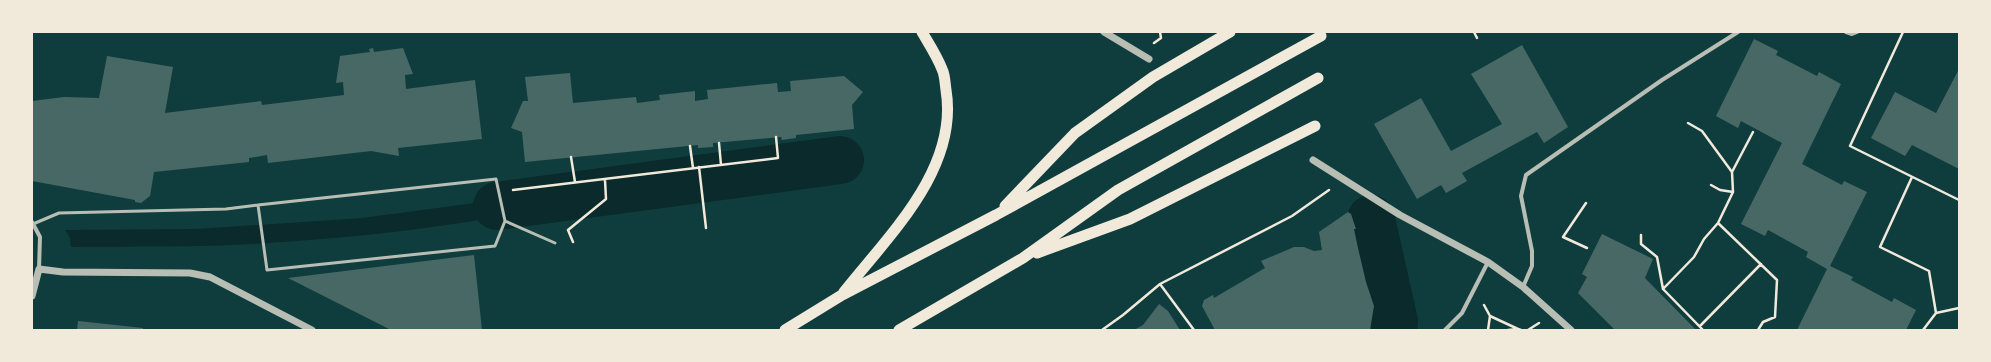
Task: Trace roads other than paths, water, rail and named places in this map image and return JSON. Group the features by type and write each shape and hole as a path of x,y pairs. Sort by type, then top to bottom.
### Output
{"highway":[{"path":"842,295 890,238 908,213 940,154 946,135 948,102 943,70 922,32"},
{"path":"996,215 1075,133 1153,77 1230,32"},
{"path":"785,330 842,295 996,215 1321,36"},
{"path":"899,330 1023,258 1118,190 1318,78"},
{"path":"1023,258 1130,219 1315,126"}],"street":[{"path":"1104,32 1149,59"},
{"path":"1523,287 1532,266 1532,251 1521,196 1526,175 1662,80 1738,32"},
{"path":"1846,32 1852,34 1857,32"},
{"path":"1313,160 1400,215 1488,262 1523,287 1570,330"},
{"path":"32,296 39,268 40,237 33,223"},
{"path":"1445,330 1462,313 1488,262"},
{"path":"39,268 63,272 190,273 210,276 312,330"}],"lane":[{"path":"33,223 59,213 226,209 496,178 505,221 495,246 268,270 258,206"},
{"path":"505,221 555,243"}],"water":[{"path":"563,191 564,204 491,218 379,234 243,245 71,247 70,238 65,230 196,229 363,218"}],"waterway":[{"path":"497,206 840,160"},
{"path":"1371,219 1394,322"}]}
